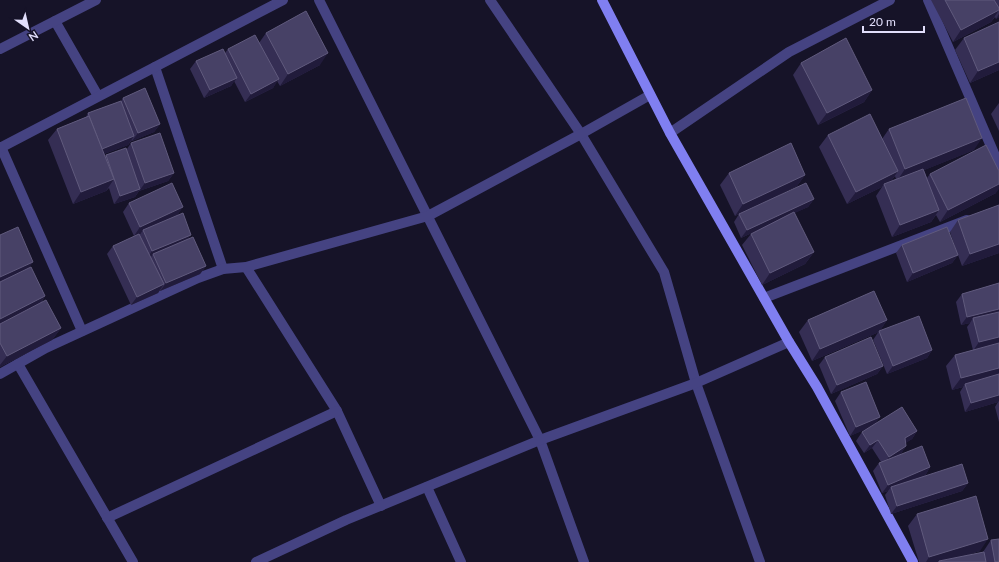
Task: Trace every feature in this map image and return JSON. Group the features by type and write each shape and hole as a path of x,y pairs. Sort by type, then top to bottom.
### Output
{"main road":[{"path":"602,0 670,133 789,342 818,387 914,562"}],"street":[{"path":"0,49 96,0"},
{"path":"82,331 0,147 283,0"},
{"path":"318,0 540,440 584,562"},
{"path":"490,0 581,134 664,272 696,382 760,562"},
{"path":"670,133 789,52 890,0"},
{"path":"928,0 999,165"},
{"path":"55,21 98,96"},
{"path":"155,67 223,270"},
{"path":"0,374 46,348 198,278 223,270 246,267 428,216 581,134 650,94"},
{"path":"764,298 977,216"},
{"path":"246,267 337,411 381,506"},
{"path":"256,562 346,520 540,440 696,382 789,342"},
{"path":"18,364 133,562"},
{"path":"107,518 337,411"},
{"path":"427,487 461,562"}],"building":[{"path":"945,0 994,0 999,10 961,30"},
{"path":"306,11 328,53 288,74 266,33"},
{"path":"999,22 999,62 978,71 964,38"},
{"path":"255,35 279,79 251,94 228,49"},
{"path":"846,38 872,90 827,113 801,63"},
{"path":"223,49 237,78 210,90 196,61"},
{"path":"145,88 160,124 138,133 123,98"},
{"path":"966,98 982,138 905,169 889,129"},
{"path":"121,101 134,136 102,149 88,113"},
{"path":"870,114 898,171 856,192 828,135"},
{"path":"89,116 114,179 81,192 57,129"},
{"path":"160,133 174,173 145,183 131,143"},
{"path":"791,143 805,175 743,204 729,173"},
{"path":"986,145 999,171 999,184 948,210 930,174"},
{"path":"126,148 140,189 120,196 106,155"},
{"path":"923,169 939,210 900,225 884,184"},
{"path":"172,183 183,207 140,227 129,203"},
{"path":"806,183 814,199 747,230 739,214"},
{"path":"999,205 999,244 970,254 958,220"},
{"path":"794,212 814,252 770,273 751,234"},
{"path":"183,213 191,235 152,251 143,230"},
{"path":"18,227 33,262 0,277 0,235"},
{"path":"947,227 958,255 913,273 902,245"},
{"path":"139,234 164,284 137,297 113,246"},
{"path":"193,237 206,266 166,283 153,254"},
{"path":"31,267 45,296 0,319 0,282"},
{"path":"999,283 999,309 967,317 962,294"},
{"path":"874,291 887,320 820,349 808,320"},
{"path":"46,300 61,328 7,356 0,343 0,324"},
{"path":"999,312 999,337 979,342 973,318"},
{"path":"919,316 932,350 893,366 879,331"},
{"path":"871,337 883,366 837,385 825,357"},
{"path":"999,343 999,368 961,378 955,355"},
{"path":"999,374 999,395 971,403 965,384"},
{"path":"866,382 880,417 856,427 841,392"},
{"path":"902,407 917,431 905,438 906,446 889,457 878,440 870,445 862,432"},
{"path":"922,446 930,467 888,485 879,463"},
{"path":"962,464 968,483 897,506 891,487"},
{"path":"976,496 988,539 929,557 917,514"},
{"path":"999,539 999,562 995,562 991,540"},
{"path":"984,552 986,562 939,562 939,561"}]}
